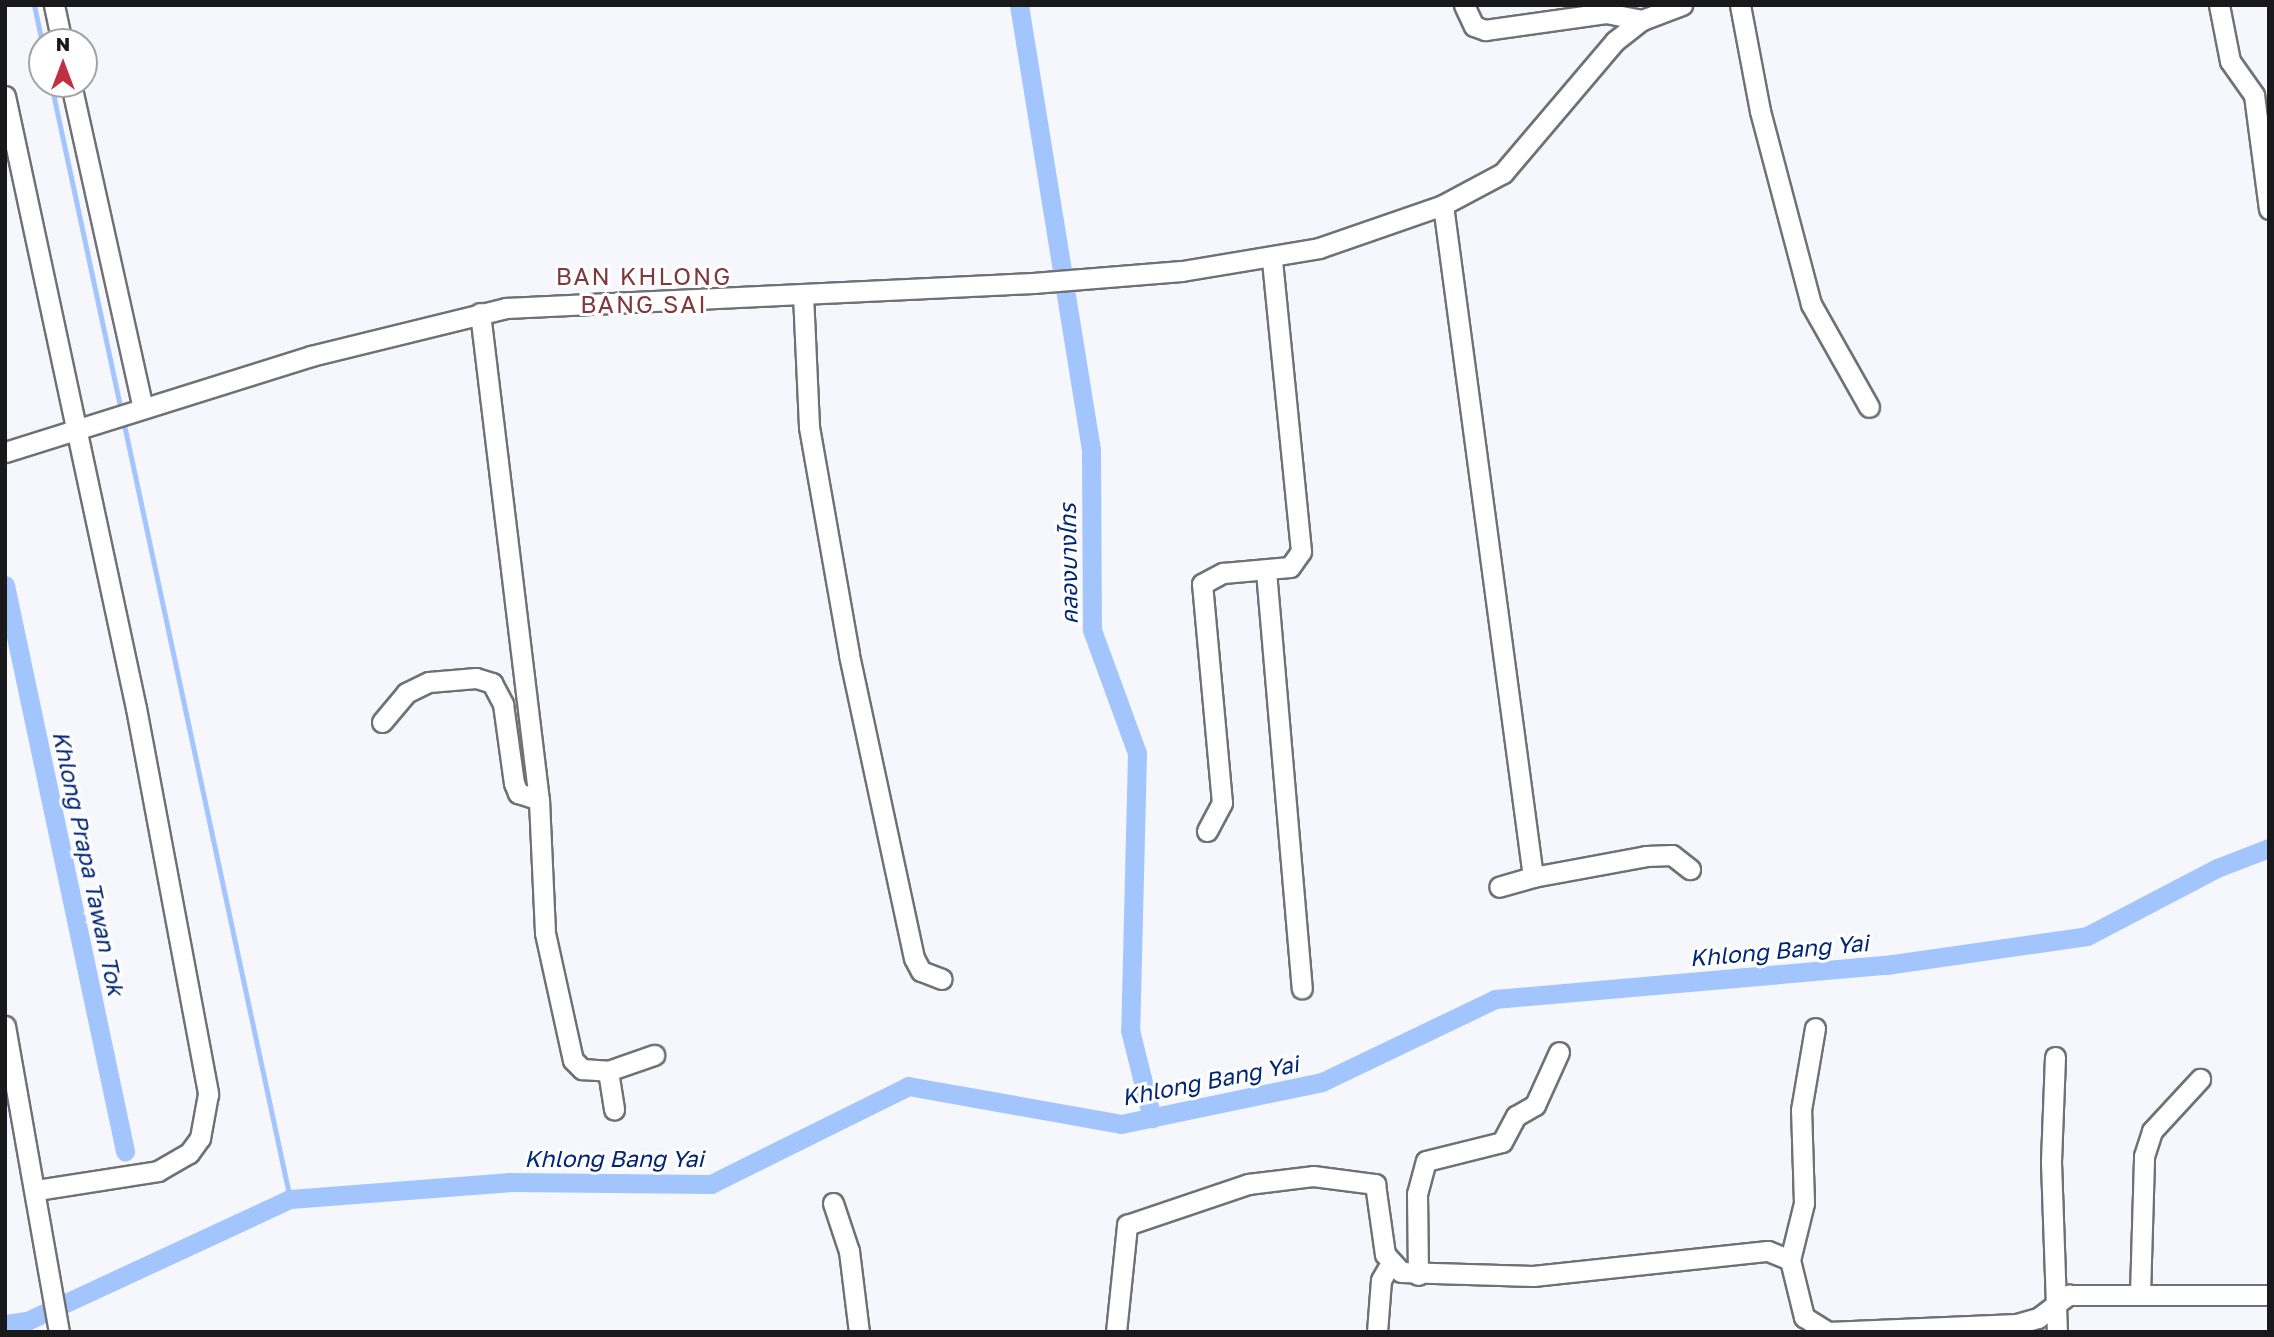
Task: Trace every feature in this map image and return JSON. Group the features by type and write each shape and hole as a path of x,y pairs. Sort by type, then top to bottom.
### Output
{"street":[{"path":"54,5 59,28"},
{"path":"1464,5 1474,26 1485,30 1606,13 1642,20"},
{"path":"1740,5 1811,304 1868,407"},
{"path":"2220,5 2230,61 2254,95 2269,209"},
{"path":"5,452 391,333 480,313 1033,283 1272,258 1443,205 1503,173 1587,69 1642,20 1672,7"},
{"path":"5,96 136,708 208,1118 189,1153 158,1171 36,1190"},
{"path":"73,98 129,413"},
{"path":"1443,205 1533,877"},
{"path":"1207,831 1222,803 1198,594 1210,577 1266,571 1297,561 1302,530 1272,258"},
{"path":"803,294 809,427 849,655 915,958 921,971 942,979"},
{"path":"480,313 540,800 545,933 566,1036 582,1069 608,1071 654,1055"},
{"path":"1266,571 1302,988"},
{"path":"383,723 406,693 429,682 476,678 492,683 503,704 514,783 518,793 540,800"},
{"path":"1499,887 1533,877 1646,856 1672,855 1690,869"},
{"path":"5,1026 45,1239 59,1332"},
{"path":"1815,1028 1801,1110 1804,1203 1790,1260 1805,1327 1828,1332 1956,1330 2017,1324 2038,1318 2069,1295 2269,1295"},
{"path":"1418,1275 1418,1194 1426,1161 1502,1142 1516,1116 1535,1105 1559,1052"},
{"path":"2056,1057 2051,1174 2057,1332"},
{"path":"608,1071 614,1110"},
{"path":"2140,1294 2144,1156 2152,1131 2200,1079"},
{"path":"1116,1332 1128,1225 1248,1184 1368,1179 1379,1192 1389,1266 1381,1280 1377,1332"},
{"path":"833,1203 849,1251 859,1332"},
{"path":"1389,1266 1418,1275 1533,1276 1768,1251 1790,1260"}],"waterway":[{"path":"34,5 39,28"},
{"name":"คลองบางไทร","path":"1019,5 1091,450 1092,630 1137,753 1130,1030 1152,1118"},
{"path":"54,98 290,1199"},
{"name":"Khlong Prapa Tawan Tok","path":"5,585 125,1151"},
{"name":"Khlong Bang Yai","path":"5,1324 27,1321 290,1199 510,1182 711,1184 908,1086 1121,1124 1322,1082 1495,999 1886,965 2087,936 2217,868 2269,848"}],"district":[{"name":"BAN KHLONG BANG SAI","path":"644,290"}]}
